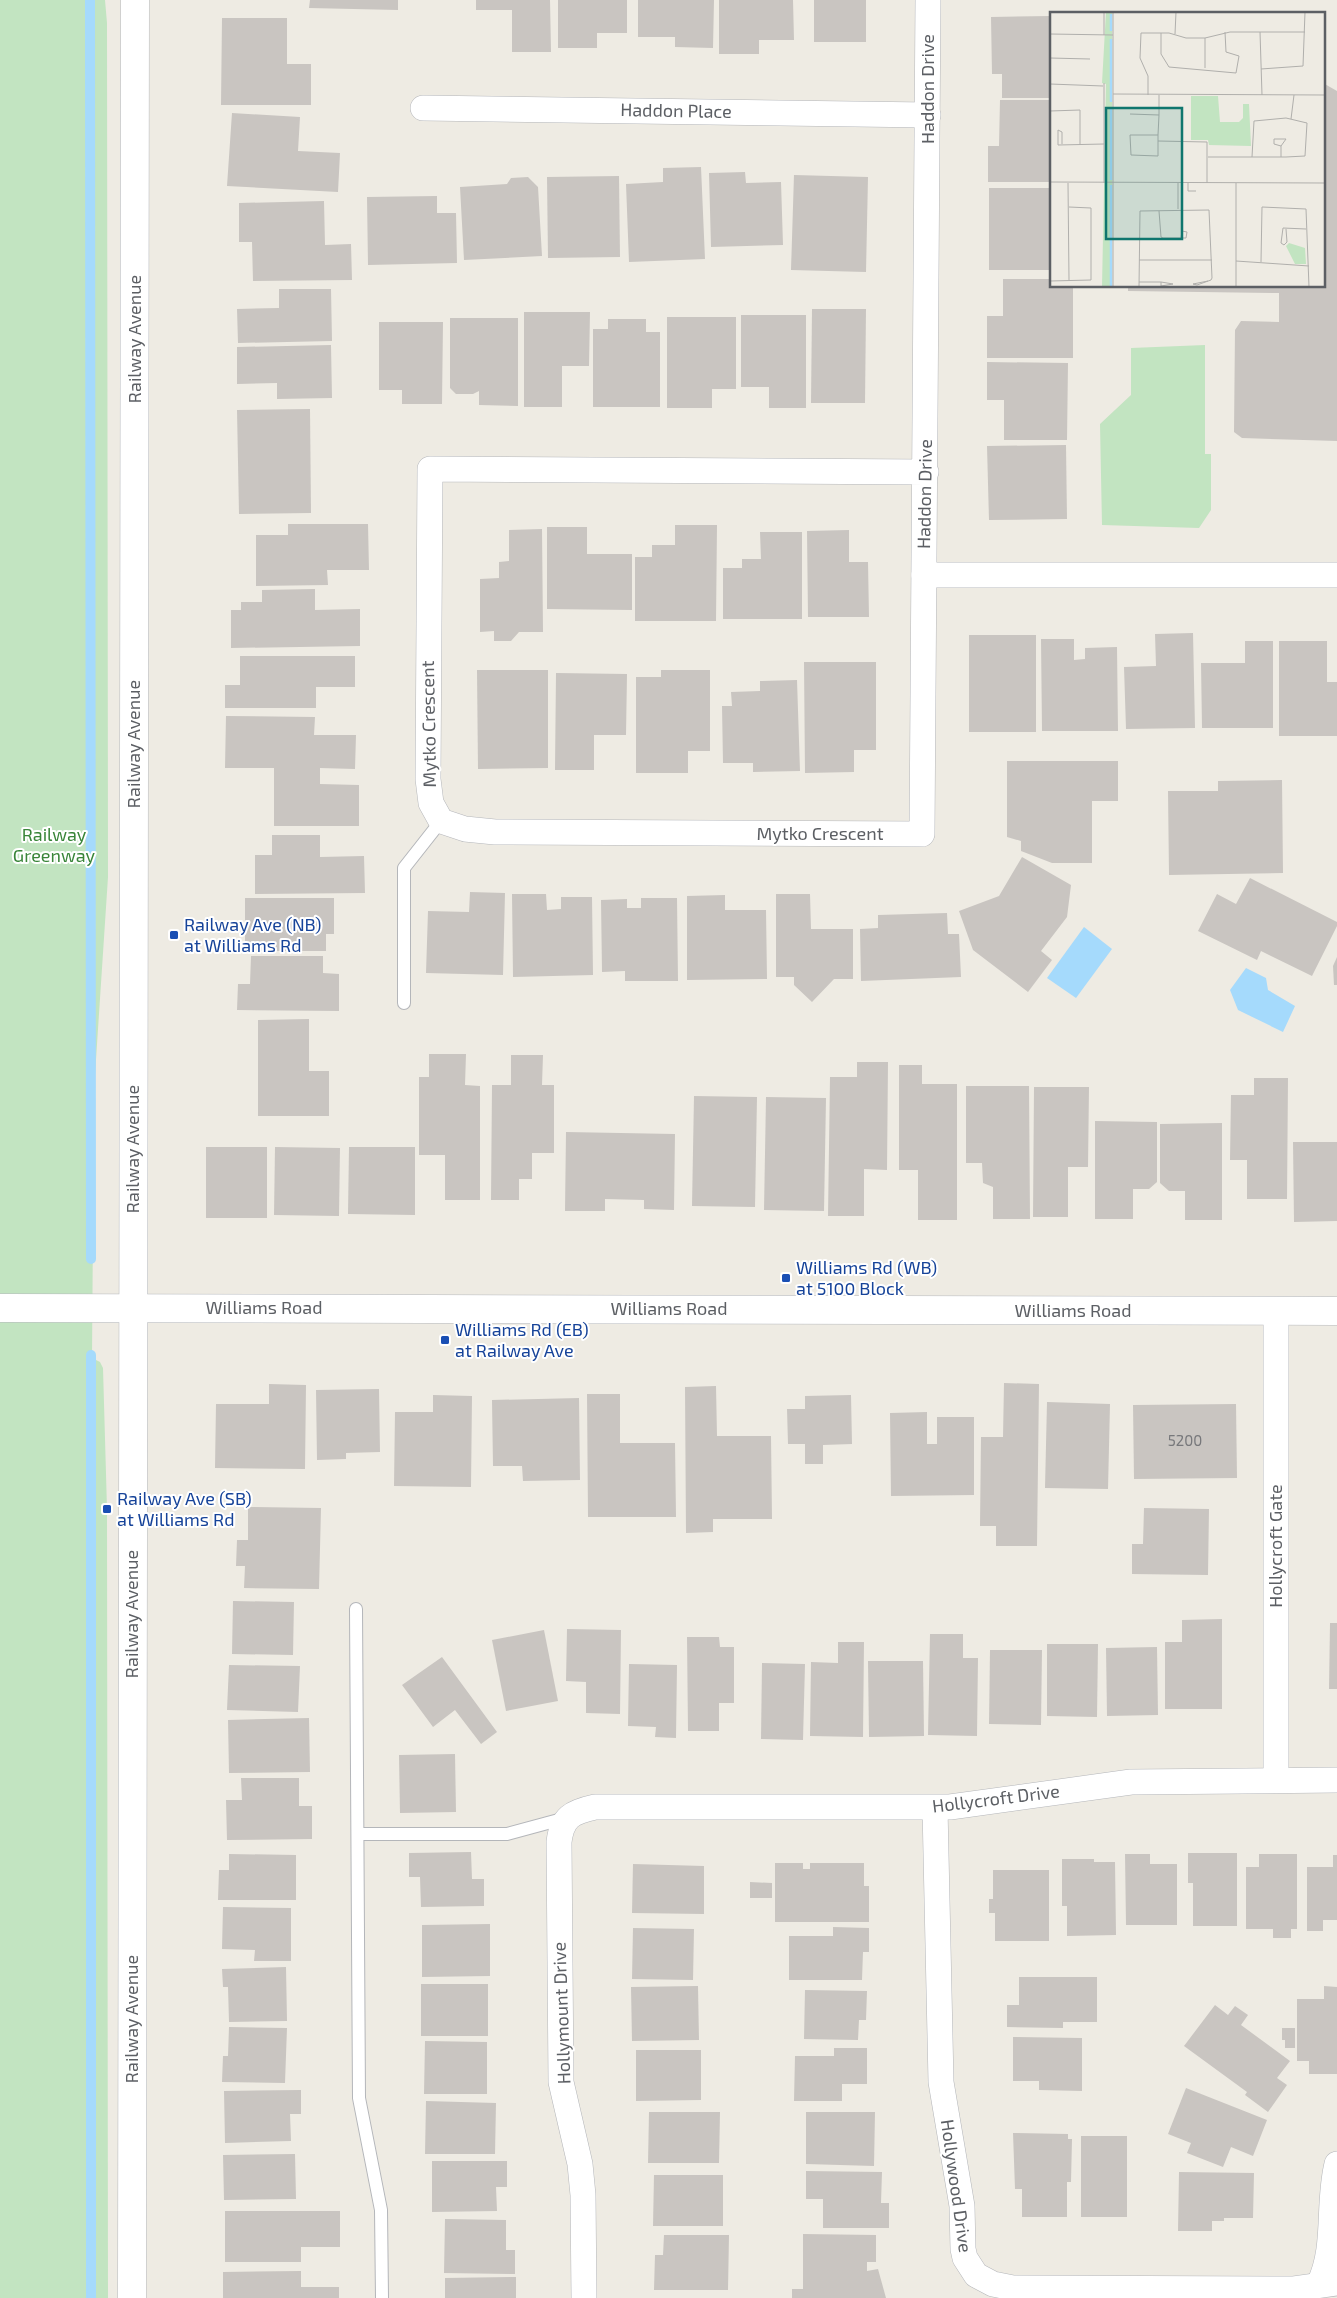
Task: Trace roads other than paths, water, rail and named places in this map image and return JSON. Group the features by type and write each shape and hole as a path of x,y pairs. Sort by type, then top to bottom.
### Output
{"main road":[{"name":"Railway Avenue","path":"132,2298 135,0"},
{"name":"Williams Road","path":"0,1308 1337,1311"}],"street":[{"name":"Haddon Drive","path":"924,576 928,0"},
{"name":"Haddon Place","path":"423,108 928,115"},
{"name":"Mytko Crescent","path":"924,576 922,834 495,832 465,829 441,821 431,803 428,779 430,469 926,472"},
{"path":"924,576 1337,575"},
{"name":"Hollycroft Gate","path":"1276,1311 1276,1780"},
{"name":"Hollycroft Drive","path":"567,1818 580,1810 612,1807 935,1808 964,1806 1131,1782 1337,1780"},
{"name":"Hollywood Drive","path":"935,1808 941,2082 962,2206 963,2249 969,2267 983,2280 1013,2288 1294,2289 1328,2283 1334,2180 1337,2164"},
{"name":"Hollymount Drive","path":"567,1818 560,1830 558,1842 561,2082 581,2172 584,2298"}],"lane":[{"path":"404,1002 404,868 441,821"},
{"path":"356,1609 359,2098 381,2210 382,2298"},
{"path":"358,1834 507,1834 567,1818"}],"water":[{"path":"1084,927 1112,949 1076,998 1047,978"},
{"path":"1246,968 1266,978 1268,990 1295,1006 1283,1032 1238,1010 1230,990"}],"waterway":[{"path":"90,0 91,1259"},
{"path":"91,1355 91,2298"}],"place":[{"name":"Railway Ave (NB) at Williams Rd","path":"174,935"},
{"name":"Williams Rd (WB) at 5100 Block","path":"786,1278"},
{"name":"Williams Rd (EB) at Railway Ave","path":"445,1340"},
{"name":"Railway Ave (SB) at Williams Rd","path":"107,1509"}],"park label":[{"name":"Railway Greenway","path":"54,845"}]}
